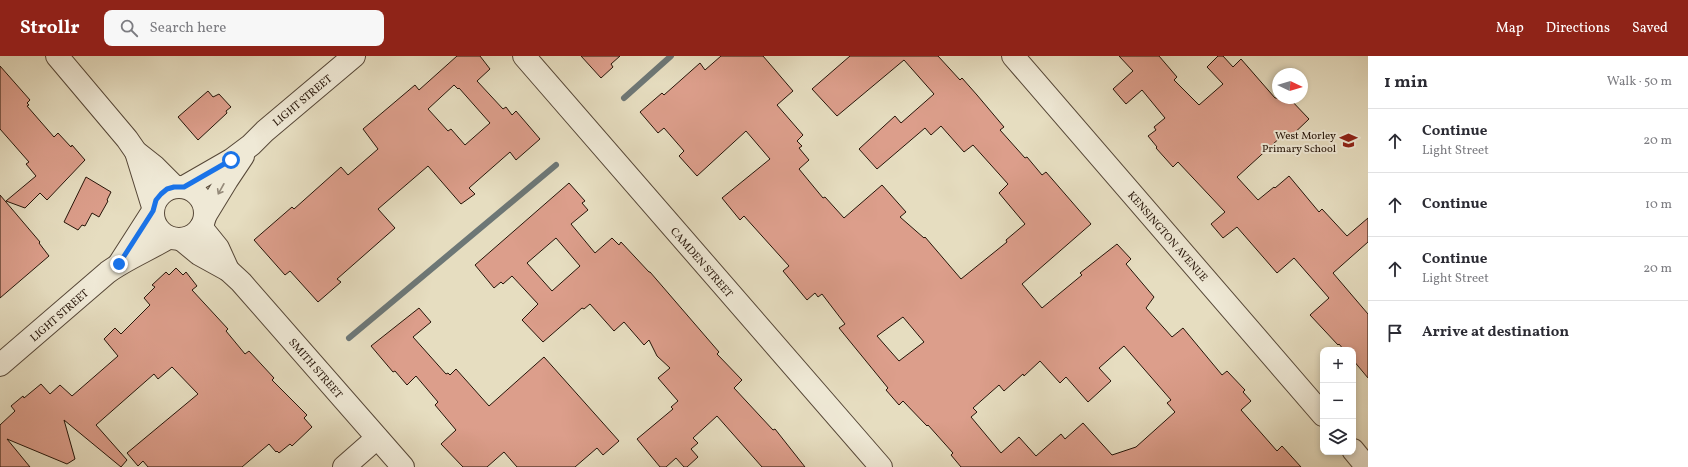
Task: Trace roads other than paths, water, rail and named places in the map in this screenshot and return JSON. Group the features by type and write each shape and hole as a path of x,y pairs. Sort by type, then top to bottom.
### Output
{"street":[{"path":"57,56 127,139 136,152 179,187"},
{"name":"LIGHT STREET","path":"179,187 231,160 251,145 265,131 354,56"},
{"name":"CAMDEN STREET","path":"524,56 881,467"},
{"name":"KENSINGTON AVENUE","path":"1013,56 1320,412"},
{"name":"LIGHT STREET","path":"203,221 227,180 251,145"},
{"path":"136,152 153,209 153,220 156,227 162,233 175,239 196,233 203,221 202,201 192,190 179,187 167,189 161,194 153,209"},
{"name":"LIGHT STREET","path":"119,264 153,209"},
{"name":"SMITH STREET","path":"203,221 228,270 403,467"},
{"name":"LIGHT STREET","path":"0,365 119,264 175,239"},
{"name":"SMITH STREET","path":"175,239 228,270"},
{"path":"344,467 377,438"},
{"path":"1356,453 1368,467"}],"waterway":[{"path":"624,98 671,56"},
{"path":"349,338 556,165"}],"place":[{"name":"West Morley Primary School","path":"1349,141"}]}
